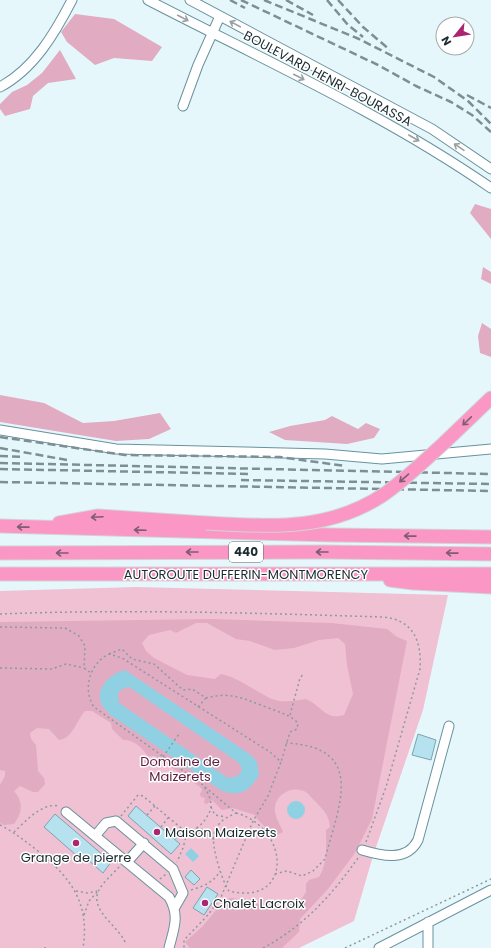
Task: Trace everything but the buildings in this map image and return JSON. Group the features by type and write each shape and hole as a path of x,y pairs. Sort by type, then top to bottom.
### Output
{"highway":[{"path":"46,527 78,518 98,516 284,526 316,522 347,514 384,494 401,481 491,398"},
{"path":"0,526 301,535 491,537"},
{"name":"AUTOROUTE DUFFERIN-MONTMORENCY","path":"0,553 324,552 491,554"},
{"path":"337,573 412,583 491,587"},
{"name":"AUTOROUTE DUFFERIN-MONTMORENCY","path":"0,574 491,574"}],"street":[{"path":"0,87 16,77 28,65 57,30 72,0"},
{"name":"BOULEVARD HENRI-BOURASSA","path":"148,0 389,124 459,166 491,188"},
{"name":"BOULEVARD HENRI-BOURASSA","path":"190,0 432,129 491,169"},
{"path":"183,106 196,70 220,16"},
{"path":"0,430 116,449 325,454 382,459 491,449"},
{"path":"362,850 379,855 398,855 405,854 414,847 418,840 449,726"},
{"path":"66,812 169,897 175,907 176,919 169,948"},
{"path":"95,836 106,823 116,821 173,868 183,893 175,907"},
{"path":"126,862 144,843"},
{"path":"379,948 491,890"},
{"path":"428,922 428,948"}],"path":[{"path":"0,614 73,611 197,611 386,617 403,623 412,630 419,643 421,656 420,669 386,787 367,840 343,879 326,899 289,932 263,948"},
{"path":"0,627 65,628 79,636 85,646 84,668"},
{"path":"206,698 192,689 184,690 154,664 132,659 122,649 104,656 91,673 88,695 94,707 202,785 236,813 245,815 270,836 277,851 278,868 268,885 257,892 236,893 229,891 225,886 220,871 214,834 218,826 226,818 236,813"},
{"path":"109,654 122,658 270,752 281,762"},
{"path":"0,668 52,669 66,664 84,668 91,673"},
{"path":"290,715 300,678 304,672"},
{"path":"184,948 184,940 208,915 221,897 253,821 268,796 281,762 290,732 298,729 298,723 290,715 249,699 223,695 206,698 198,707"},
{"path":"163,757 179,734"},
{"path":"275,874 287,871 302,876 320,866 325,859 342,793 340,769 332,759 309,746 286,742"},
{"path":"202,785 207,791 211,807 215,815 226,818"},
{"path":"116,821 138,795 143,796 186,833 183,848 173,868 158,880 151,882"},
{"path":"14,832 42,810 55,805 61,807 66,812"},
{"path":"147,815 155,806"},
{"path":"175,840 180,834 186,835 195,829 207,816 211,807"},
{"path":"161,827 168,817"},
{"path":"0,825 14,832 64,874 76,891 83,916 83,948"},
{"path":"195,829 201,828 206,830 214,840"},
{"path":"83,916 89,901 126,862"},
{"path":"183,893 210,883 216,878 220,871"},
{"path":"346,948 491,879"},
{"path":"76,891 88,893 99,890"},
{"path":"99,890 98,903 103,916 121,933 126,945"}],"green space":[{"path":"75,14 114,19 162,47 152,61 114,58 95,65 67,42 61,32"},
{"path":"60,50 76,79 48,83 33,96 30,109 5,116 0,109 0,104 12,92 27,85 42,73"},
{"path":"475,204 491,209 491,239 470,213"},
{"path":"483,267 491,272 491,284 481,279"},
{"path":"482,323 491,329 491,357 480,353 478,336"},
{"path":"0,395 44,403 83,423 114,421 160,413 171,429 149,439 116,441 0,422"},
{"path":"332,416 358,429 366,423 380,429 374,438 347,444 285,440 269,432 290,426 325,420"},
{"name":"Domaine de Maizerets","path":"136,587 448,595 423,710 373,856 354,921 299,948 0,948 0,591"},
{"path":"212,619 331,623 387,629 397,637 407,641 372,819 355,853 328,889 300,919 299,932 282,948 190,948 185,942 202,927 222,903 230,898 252,900 261,906 284,910 292,907 301,900 306,892 306,884 309,880 319,877 324,866 326,854 326,830 330,827 325,812 309,794 304,791 288,791 279,797 275,807 275,812 283,832 277,835 271,834 255,815 233,808 222,810 212,800 207,804 204,803 205,798 201,797 200,794 202,790 200,787 155,756 148,756 140,747 131,741 123,740 112,729 111,723 92,711 85,711 71,733 64,739 59,740 49,729 37,728 30,733 31,739 36,745 38,771 44,778 45,784 38,792 33,792 20,786 14,791 21,804 19,816 14,824 4,825 0,823 0,785 5,776 5,771 0,770 0,622","holes":["196,623 207,623 236,639 250,641 275,650 294,648 319,640 338,638 345,644 347,665 353,694 344,715 333,716 328,714 306,699 289,701 272,699 234,678 221,674 215,679 187,675 154,658 146,651 142,643 149,635 170,630 176,633"]}],"water":[{"path":"125,670 251,755 257,762 259,775 252,785 240,793 229,793 222,791 109,714 102,704 100,692 110,678","holes":["129,687 239,763 242,770 238,776 228,778 119,703 118,693 122,689"]},
{"path":"292,801 300,801 305,806 303,817 300,819 292,819 287,814 287,806"},
{"path":"191,848 199,856 193,862 185,854"}],"railway":[{"path":"230,0 245,8"},
{"path":"241,0 378,65 416,86 451,102 472,115 491,132"},
{"path":"264,0 359,39 434,77 468,101 491,124"},
{"path":"286,0 313,15"},
{"path":"327,0 348,25 363,37"},
{"path":"338,0 363,27 390,50"},
{"path":"467,95 491,108"},
{"path":"0,437 125,455 280,457 345,466"},
{"path":"0,448 67,460"},
{"path":"0,456 23,457"},
{"path":"0,463 491,474"},
{"path":"0,469 249,474"},
{"path":"241,480 491,484"},
{"path":"0,482 491,491"}],"place":[{"name":"Maison Maizerets","path":"157,832"},
{"name":"Grange de pierre","path":"76,843"},
{"name":"Chalet Lacroix","path":"205,903"}]}
